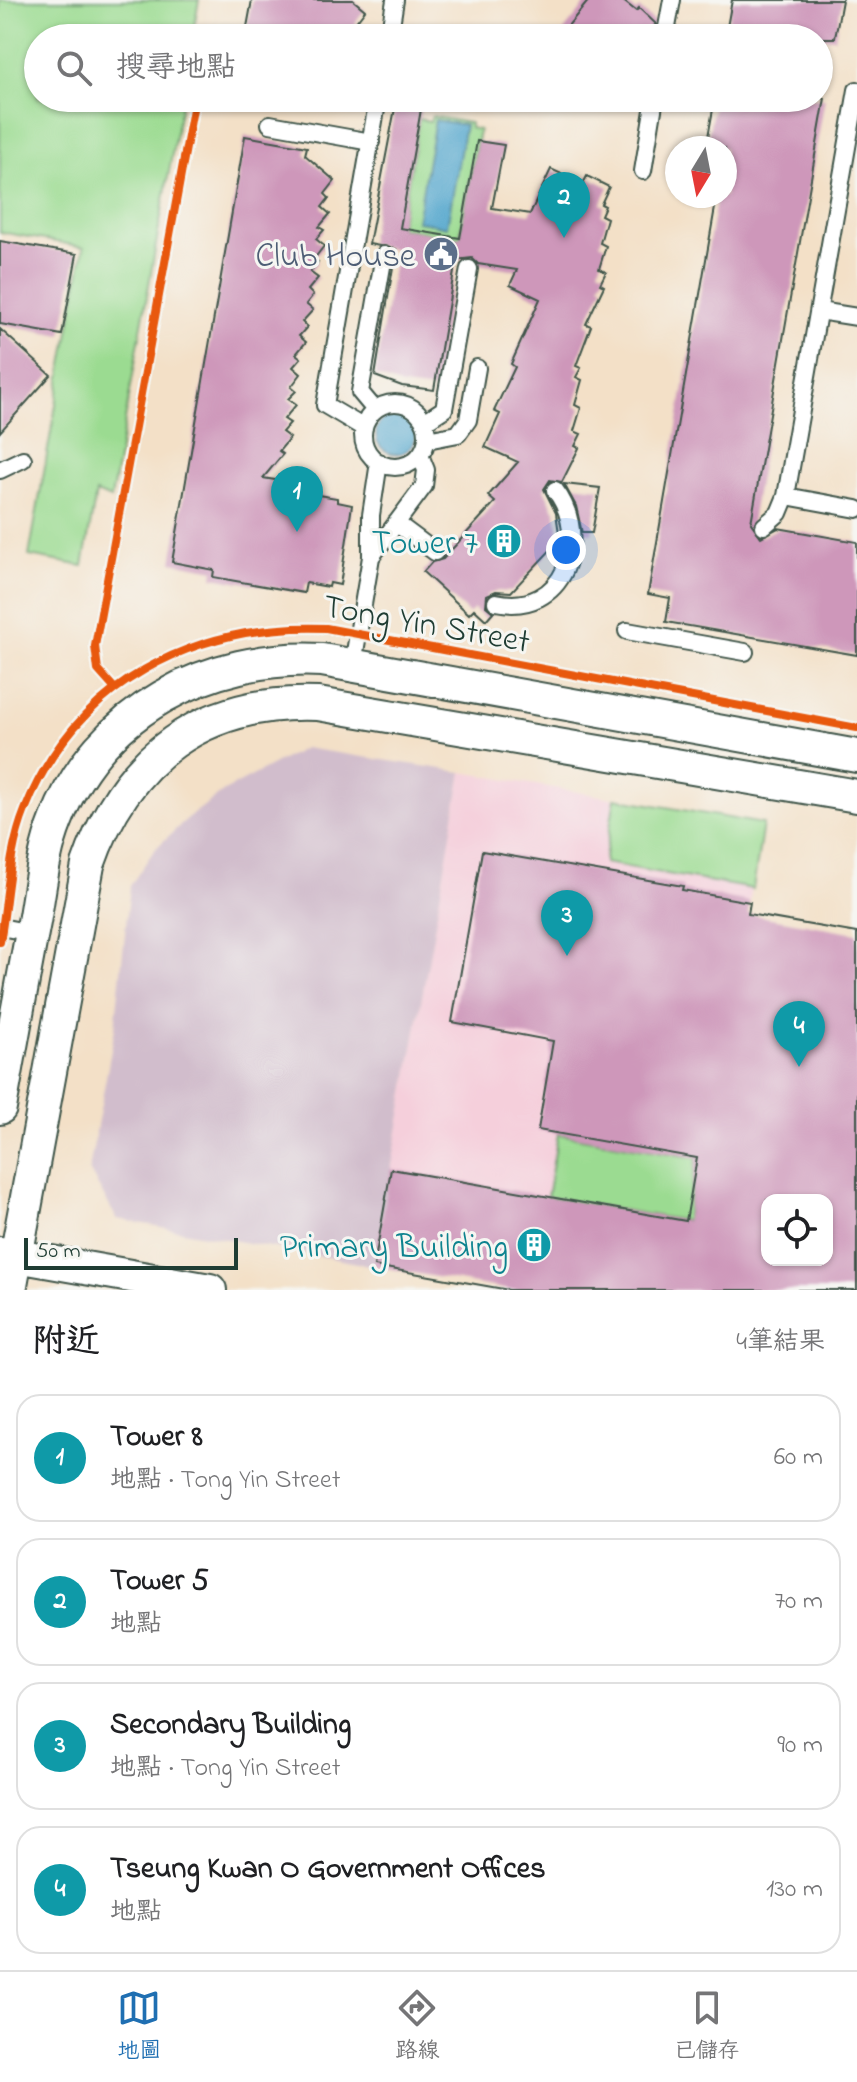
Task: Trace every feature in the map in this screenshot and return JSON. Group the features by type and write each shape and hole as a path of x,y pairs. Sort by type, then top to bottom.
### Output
{"street":[{"name":"Tong Yin Street","path":"0,1108 55,823 84,769 124,723 174,689 231,667 292,658 353,664 857,756"},
{"path":"10,1290 8,1255 88,865 107,816 136,775 195,728 243,710 268,705 318,704 857,796"},
{"path":"8,1255 210,1290"}],"lane":[{"path":"391,24 395,0"},
{"path":"666,24 667,3"},
{"path":"764,526 779,513 786,496 857,90"},
{"path":"364,428 325,405 376,112"},
{"path":"643,171 653,112"},
{"path":"270,124 371,142"},
{"path":"375,410 360,392 384,255"},
{"path":"424,422 444,409 469,269"},
{"path":"819,311 857,317"},
{"path":"371,557 424,486 426,470 423,448 424,422 419,414 402,404 375,410 364,428 365,448 379,462 387,466 405,465 423,448 458,434 468,420 477,368"},
{"path":"0,470 23,459"},
{"path":"353,664 371,557 371,515 379,462"},
{"path":"496,602 517,606 538,600 554,586 566,567 572,528 568,508 555,490"},
{"path":"786,496 857,509"},
{"path":"396,523 435,552"},
{"path":"627,631 688,634 745,652"},
{"path":"0,927 32,933"}],"shaded area":[{"path":"304,748 462,772 374,1266 117,1219 89,1170 115,1028 130,886 155,849 189,817 224,791"},
{"path":"462,772 763,824 682,1290 509,1290 374,1266"}],"green space":[{"path":"0,0 199,0 195,24 24,24 24,112 180,112 111,499 96,493 83,566 29,556 84,247 0,232"},
{"path":"432,116 470,123 470,128 479,130 460,238 400,228 419,119 430,121"},
{"path":"615,798 763,824 753,889 604,863"},
{"path":"558,1134 697,1158 686,1221 547,1197"}],"water":[{"path":"435,120 465,125 447,227 417,221"},
{"path":"396,414 410,420 416,434 410,448 396,454 382,448 376,434 382,420"}],"building":[{"path":"252,0 353,0 365,10 356,24 248,24"},
{"path":"589,0 622,0 636,11 639,8 656,24 569,24"},
{"path":"732,0 842,0 835,38 833,24 728,24"},
{"path":"394,112 421,112 400,228 460,238 477,141 504,145 492,208 530,214 551,169 583,184 587,176 609,187 601,204 605,206 601,215 607,218 600,243 606,246 599,269 606,272 600,284 604,286 586,324 591,326 576,366 581,368 576,377 582,380 575,405 581,408 574,431 581,434 575,446 579,448 562,482 550,480 544,489 556,513 560,540 511,592 496,591 487,595 486,606 493,612 486,620 474,609 469,614 423,572 432,562 443,559 495,502 488,496 518,462 485,447 500,414 494,411 515,367 511,364 540,299 510,285 517,270 478,264 472,258 456,260 434,390 402,386 375,376 396,249 369,244"},
{"path":"712,112 823,112 751,523 761,537 778,528 857,542 857,655 666,622 670,598 648,594 715,208 737,208 737,136 708,136"},
{"path":"245,136 307,147 305,155 335,181 325,194 329,198 322,207 330,214 319,227 324,230 316,239 324,246 314,259 318,262 310,272 318,278 308,290 313,295 306,304 313,310 302,322 307,327 299,336 306,342 296,354 301,358 293,367 301,374 291,387 296,391 288,399 296,405 284,419 290,423 282,432 290,438 279,451 283,454 263,478 300,484 299,492 337,498 337,502 352,505 340,585 330,583 329,587 306,583 304,593 213,577 214,570 172,562"},
{"path":"0,241 77,254 62,335 0,324"},
{"path":"0,329 51,375 0,432"},
{"path":"564,484 600,488 592,533 582,533 576,506"},
{"path":"482,851 683,886 682,890 750,902 748,914 857,933 857,1290 509,1290 374,1266 391,1169 686,1221 697,1158 538,1130 553,1041 452,1022"}],"cycle path":[{"path":"115,689 98,670 95,646 192,112"},
{"path":"0,942 19,826 47,766 75,727 107,695 145,670 186,650 230,636 277,629 326,628 857,728"}],"place":[{"name":"Tower 5","path":"564,238"},
{"name":"Club House","path":"441,254"},
{"name":"Tower 8","path":"297,532"},
{"name":"Tower 7","path":"504,541"},
{"name":"Secondary Building","path":"567,956"},
{"name":"Tseung Kwan O Government Offices","path":"799,1067"},
{"name":"Primary Building","path":"534,1245"}]}
